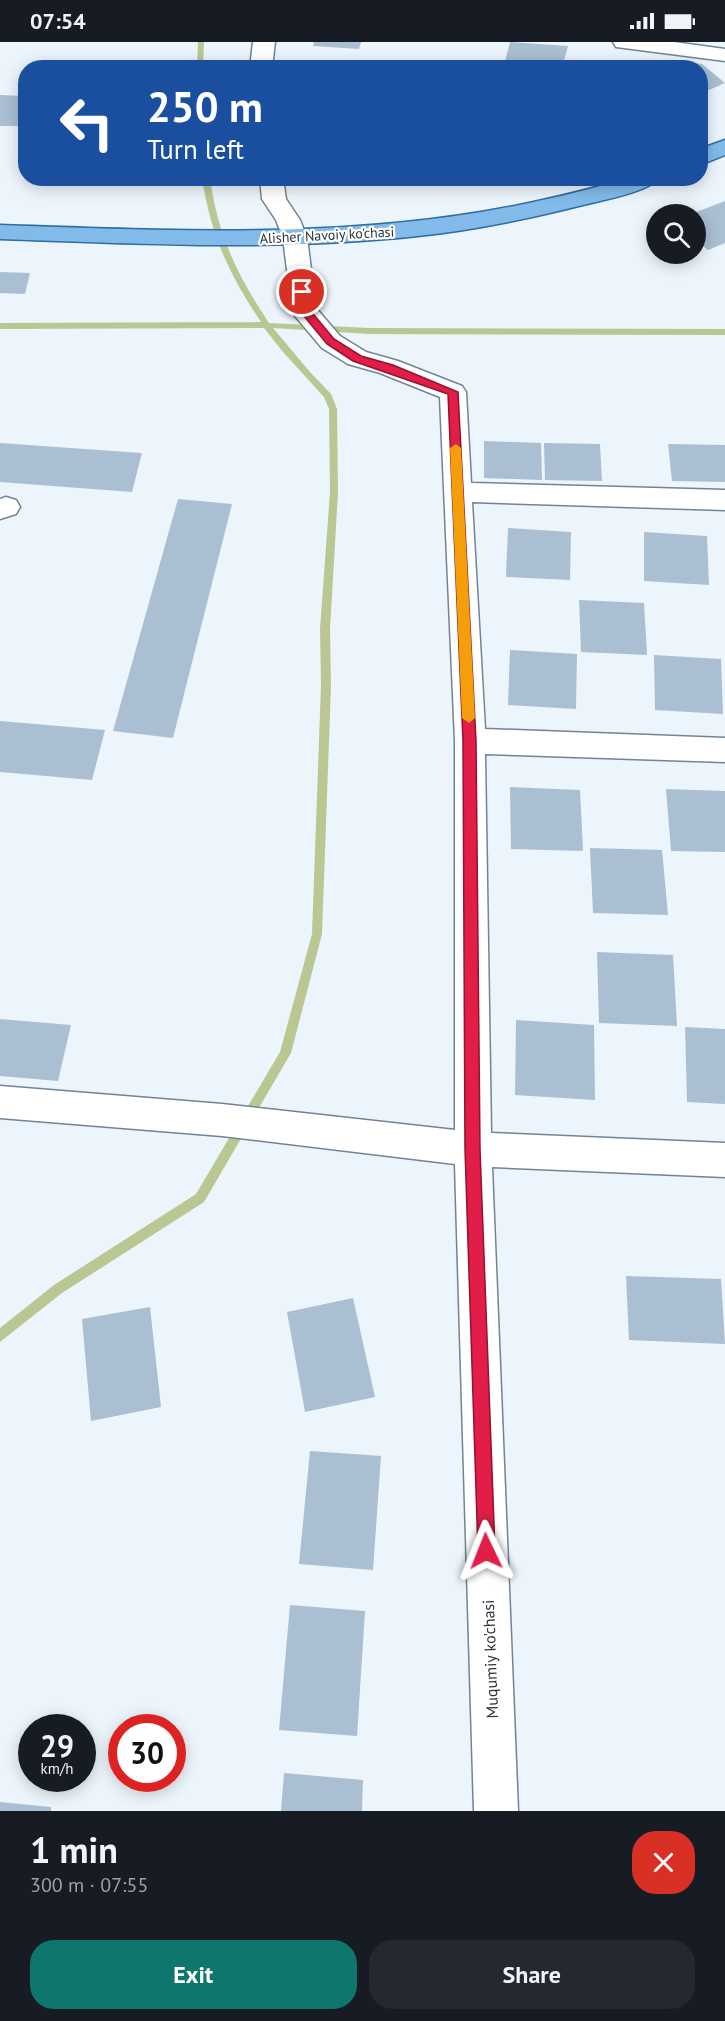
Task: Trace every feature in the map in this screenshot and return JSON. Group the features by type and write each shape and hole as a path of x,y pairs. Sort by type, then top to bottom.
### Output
{"main road":[{"path":"708,154 725,147"},
{"name":"Alisher Navoiy ko'chasi","path":"292,229 487,200 544,186"},
{"name":"Alisher Navoiy ko'chasi","path":"0,232 198,229 423,230 510,216 619,186"},
{"name":"Alisher Navoiy ko'chasi","path":"0,212 198,229"}],"street":[{"path":"262,60 264,42"},
{"path":"624,42 725,55"},
{"path":"272,186 274,199 292,229"},
{"name":"Muqumiy ko'chasi","path":"292,229 304,310 330,342 357,358 389,367 453,392 470,741 472,1149 495,1811"},
{"path":"458,492 725,500"},
{"path":"470,741 725,750"},
{"path":"0,1102 222,1120 472,1149 725,1160"}],"building":[{"path":"314,42 361,42 359,49 313,46"},
{"path":"510,42 568,46 564,60 505,60"},
{"path":"708,69 725,83 708,90"},
{"path":"0,95 18,96 18,126 0,126"},
{"path":"725,201 725,243 708,250 706,248 706,208"},
{"path":"0,272 30,273 25,294 0,293"},
{"path":"484,441 541,443 542,480 484,478"},
{"path":"0,443 142,453 132,492 0,482"},
{"path":"544,443 600,444 602,481 545,480"},
{"path":"668,444 725,445 725,482 672,481"},
{"path":"178,499 232,504 173,738 113,731"},
{"path":"508,528 571,532 570,580 506,577"},
{"path":"644,532 707,536 709,585 644,581"},
{"path":"579,600 644,603 647,655 581,652"},
{"path":"510,650 577,654 576,709 508,705"},
{"path":"654,655 721,659 723,714 655,710"},
{"path":"0,721 105,730 92,780 0,772"},
{"path":"510,787 580,790 583,851 511,849"},
{"path":"666,789 725,791 725,852 671,851"},
{"path":"590,848 662,850 668,915 593,913"},
{"path":"597,952 673,955 677,1026 599,1023"},
{"path":"0,1019 71,1025 58,1081 0,1076"},
{"path":"516,1020 594,1025 595,1100 515,1095"},
{"path":"685,1027 725,1029 725,1104 687,1102"},
{"path":"626,1276 721,1279 725,1344 629,1340"},
{"path":"353,1298 375,1397 305,1412 287,1312"},
{"path":"150,1307 161,1407 91,1421 82,1319"},
{"path":"310,1451 381,1456 373,1570 299,1564"},
{"path":"290,1605 365,1611 357,1736 279,1730"},
{"path":"284,1773 363,1780 362,1811 281,1811"},
{"path":"0,1802 51,1807 51,1811 0,1811"}],"waterway":[{"path":"200,60 201,42"},
{"path":"207,186 210,208 219,238 232,268 267,325"},
{"path":"0,326 267,325"},
{"path":"0,1336 58,1289 200,1198 285,1053 317,934 326,686 325,629 334,492 333,409 328,396 267,325"},
{"path":"267,325 369,331 725,332"}],"slow traffic":[{"path":"456,448 469,718"}],"route":[{"path":"302,292 304,310 330,342 357,358 389,367 453,392 470,741 472,1149 486,1551"}]}
